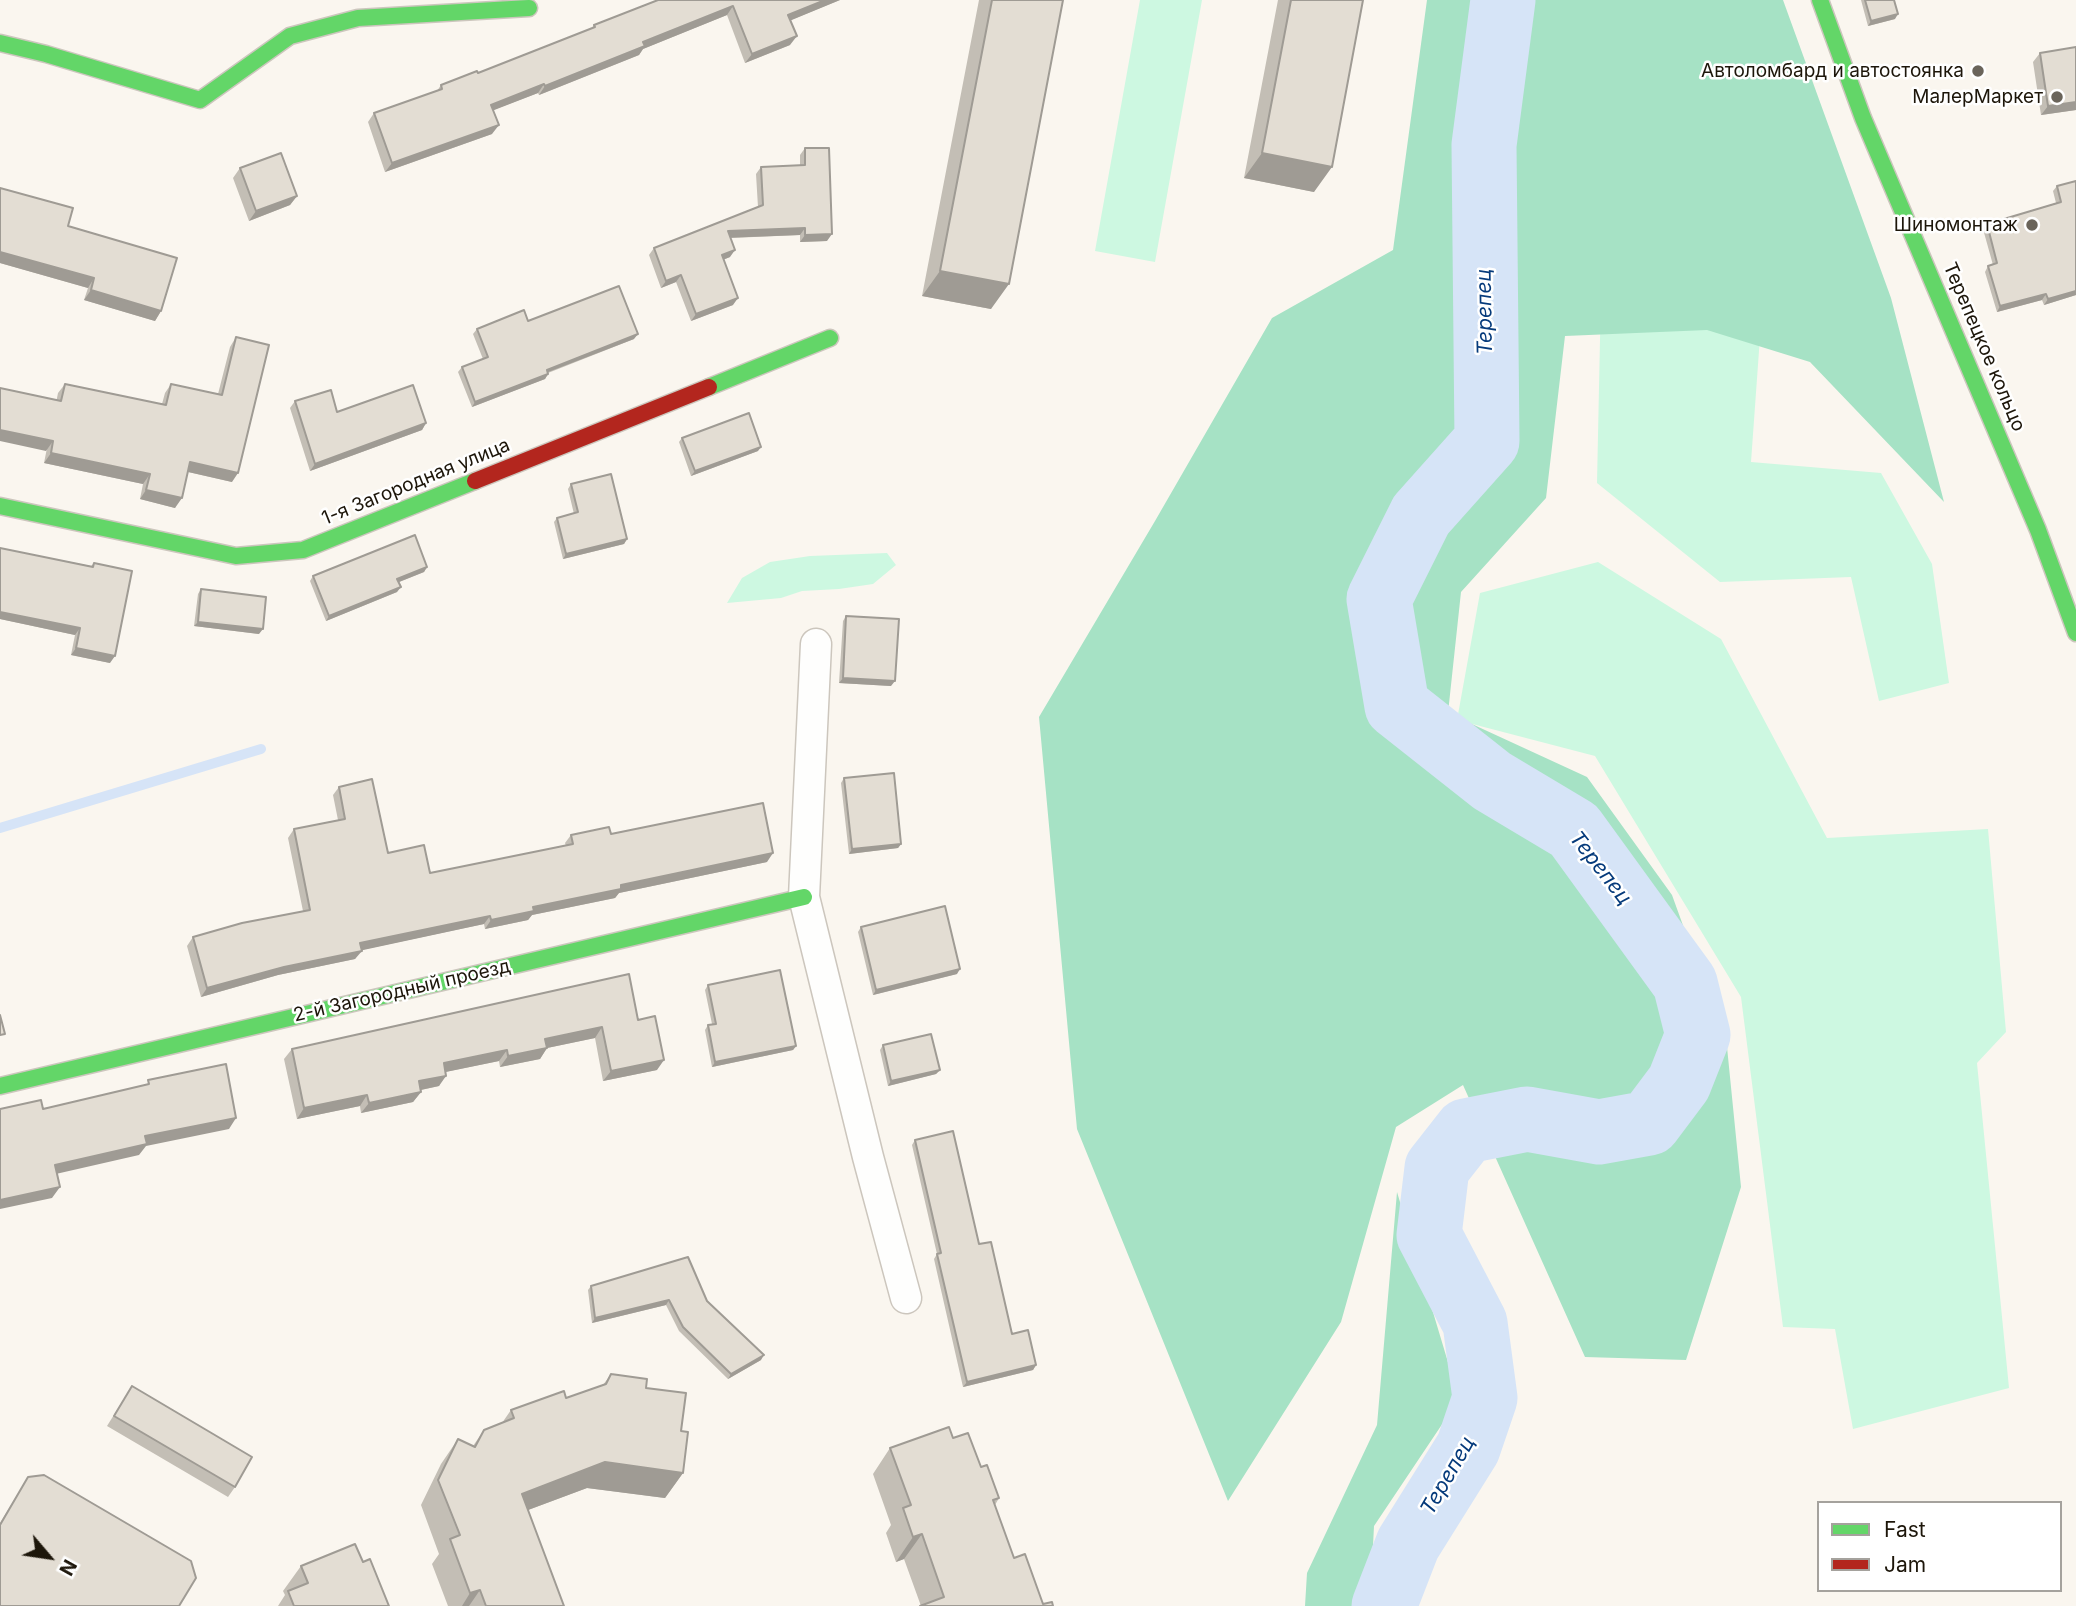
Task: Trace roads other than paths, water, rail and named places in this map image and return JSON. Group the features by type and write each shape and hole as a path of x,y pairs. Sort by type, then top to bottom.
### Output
{"street":[{"name":"Терепецкое кольцо","path":"1820,0 1863,118 2033,518 2076,632"},
{"path":"0,43 200,100 289,36 358,18 529,8"},
{"name":"1-я Загородная улица","path":"0,506 236,556 303,550 830,338"},
{"path":"816,644 804,897 906,1298"},
{"name":"2-й Загородный проезд","path":"0,1086 804,897"}],"waterway":[{"name":"Терепец","path":"1384,1606 1408,1544 1468,1448 1485,1398 1475,1323 1429,1235 1437,1168 1466,1131 1527,1119 1599,1132 1649,1123 1679,1083 1698,1035 1685,983 1574,830 1492,781 1397,706 1379,599 1421,515 1487,441 1484,145 1503,0"},
{"path":"0,828 261,749"}],"place":[{"name":"Автоломбард и автостоянка","path":"1978,71"},
{"name":"МалерМаркет","path":"2057,97"},
{"name":"Шиномонтаж","path":"2032,225"}]}
